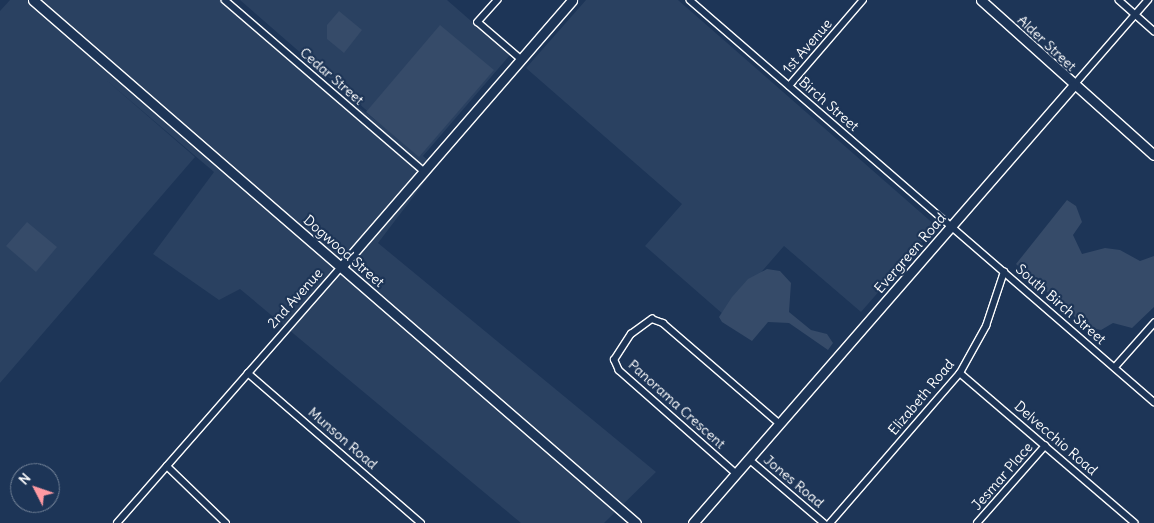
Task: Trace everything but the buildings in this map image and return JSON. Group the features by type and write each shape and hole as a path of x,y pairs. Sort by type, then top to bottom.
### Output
{"street":[{"name":"Dogwood Street","path":"33,0 636,523"},
{"name":"Cedar Street","path":"225,0 424,171"},
{"path":"498,0 478,22 521,59"},
{"name":"2nd Avenue","path":"117,523 572,0"},
{"name":"Birch Street","path":"690,0 952,226"},
{"name":"1st Avenue","path":"789,86 863,0"},
{"name":"Alder Street","path":"981,0 1073,86 1154,155"},
{"path":"1119,0 1154,31"},
{"name":"Evergreen Road","path":"693,523 1148,0"},
{"name":"South Birch Street","path":"952,226 1154,402"},
{"name":"Elizabeth Road","path":"830,523 960,373 986,326 1004,272"},
{"name":"Panorama Crescent","path":"736,474 618,372 614,360 632,334 652,318 663,323 780,424"},
{"path":"1115,367 1154,323"},
{"name":"Munson Road","path":"248,372 421,523"},
{"name":"Delvecchio Road","path":"960,373 1135,523"},
{"name":"Jesmar Place","path":"977,523 1045,446"},
{"name":"Jones Road","path":"749,459 824,523"},
{"path":"166,466 226,523"}],"shaded area":[{"path":"10,0 219,0 396,136 240,0 447,0 510,55 423,156 436,167 378,243 656,472 604,523 521,523 240,289 219,300 153,254 214,172 105,79 195,157 0,383 0,11"},
{"path":"586,0 678,0 936,226 861,312 784,246 724,315 645,246 682,204 526,68"},
{"path":"339,11 362,30 344,53 327,39 327,25"},
{"path":"440,25 494,70 419,157 366,112"},
{"path":"1067,200 1076,206 1082,222 1073,235 1082,254 1105,248 1120,250 1140,261 1154,256 1154,307 1132,328 1113,323 1101,330 1086,327 1016,264"},
{"path":"27,222 57,247 36,272 6,246"},
{"path":"767,269 780,271 791,283 789,312 811,330 827,334 833,343 828,350 789,323 768,322 752,341 722,322 719,317 732,297 748,279"}]}
